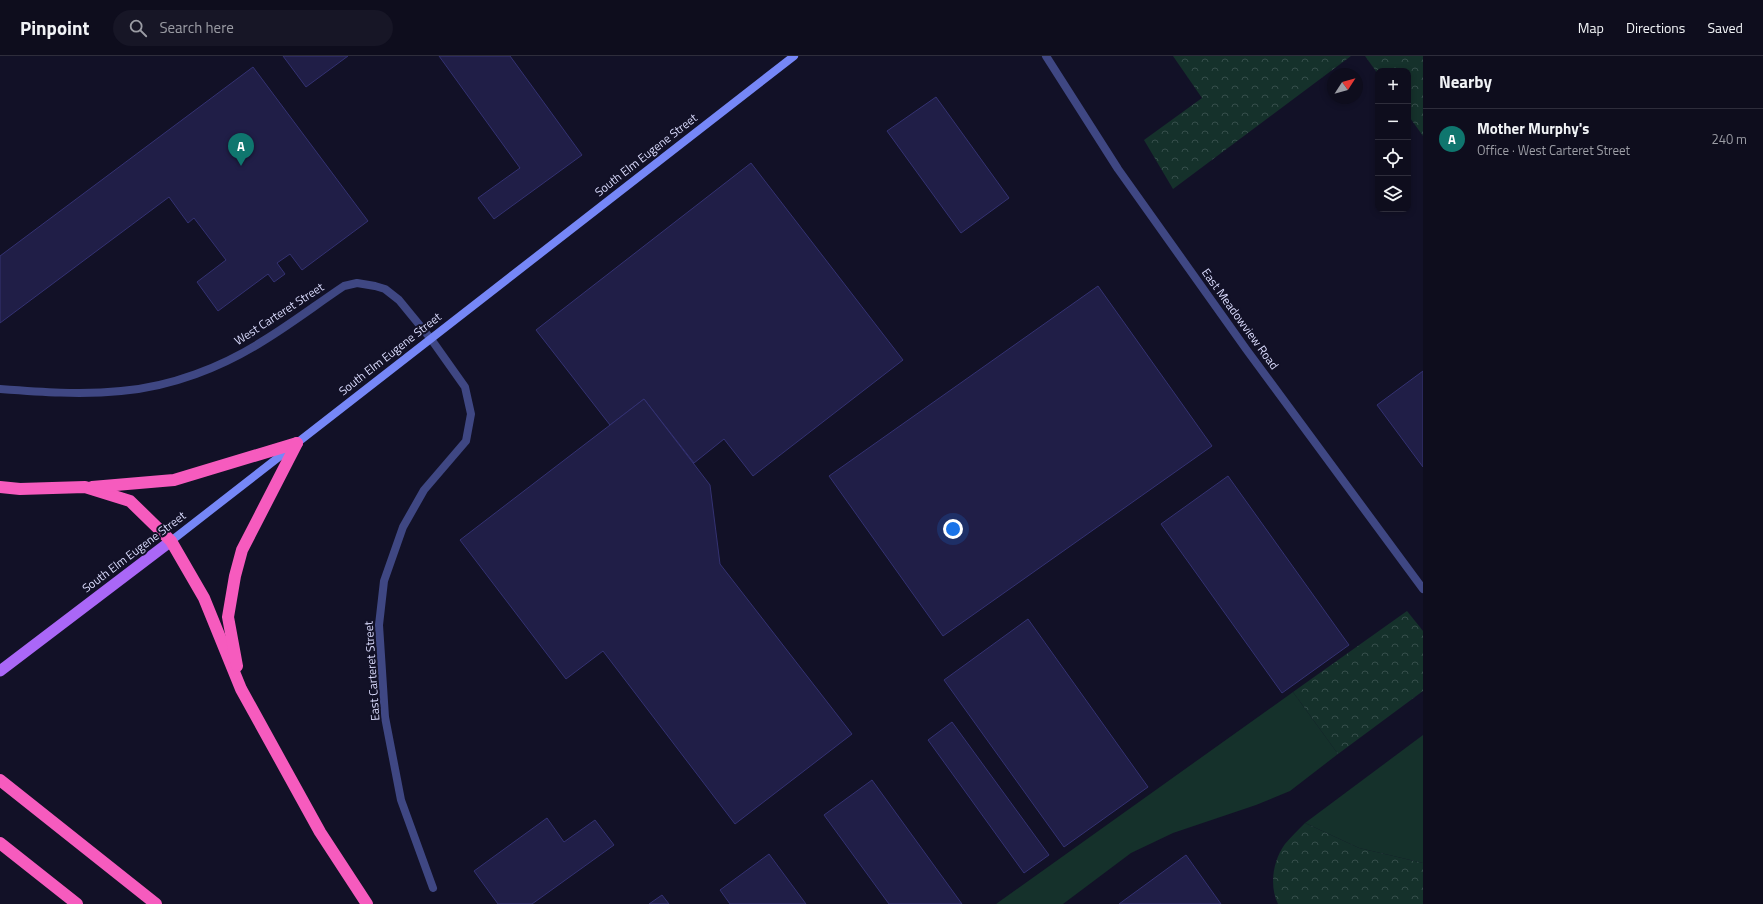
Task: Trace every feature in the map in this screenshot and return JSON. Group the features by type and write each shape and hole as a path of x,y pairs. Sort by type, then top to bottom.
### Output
{"highway":[{"path":"0,487 85,487 174,480 297,443"},
{"path":"241,688 228,617 235,576 242,550 297,443"},
{"path":"85,487 130,501 171,541 204,598 241,688 320,832 367,904"},
{"path":"0,780 156,904"},
{"path":"0,843 77,904"}],"main road":[{"name":"South Elm Eugene Street","path":"0,671 431,340 794,56"}],"street":[{"name":"East Meadowview Road","path":"1046,56 1118,169 1246,349 1423,589"},
{"name":"West Carteret Street","path":"0,389 55,394 122,391 155,386 184,378 210,368 250,349 344,286 357,283 385,289 399,300 431,340"},
{"name":"East Carteret Street","path":"431,340 465,388 471,414 466,441 424,490 403,527 384,581 379,625 385,717 401,800 433,888"}],"green space":[{"path":"1173,56 1351,56 1335,68 1327,68 1327,74 1173,189 1144,140 1202,98"},
{"path":"1365,56 1423,56 1423,136 1411,119 1411,68 1375,68 1375,70"},
{"path":"1407,611 1423,631 1423,691 1338,754 1293,692"},
{"path":"1293,692 1338,754 1290,791 1256,805 1173,833 1131,853 1063,904 996,904"},
{"path":"1423,735 1423,863 1359,848 1305,823"},
{"path":"1305,823 1359,848 1423,863 1423,904 1278,904 1275,897 1273,881 1275,865 1285,844"}],"building":[{"path":"283,56 348,56 306,87"},
{"path":"439,56 510,56 582,155 494,219 478,198 520,168"},
{"path":"253,67 368,221 302,270 290,254 277,263 285,274 274,282 268,274 218,311 197,282 226,260 194,218 188,223 169,197 0,323 0,256"},
{"path":"936,97 1009,198 961,233 887,131"},
{"path":"751,163 903,360 753,476 724,439 694,463 644,399 610,425 536,330"},
{"path":"1098,286 1212,446 943,636 829,476"},
{"path":"1423,371 1423,467 1377,405"},
{"path":"644,399 710,485 720,564 852,734 735,824 603,651 566,679 460,540"},
{"path":"1228,476 1349,645 1282,693 1161,524"},
{"path":"1028,619 1148,787 1064,847 944,680"},
{"path":"952,722 1049,855 1024,873 928,740"},
{"path":"872,780 962,904 889,904 824,815"},
{"path":"547,818 564,842 595,820 614,845 532,904 498,904 474,871"},
{"path":"769,854 806,904 730,904 720,890"},
{"path":"1186,855 1221,904 1119,904"},
{"path":"662,895 669,904 649,904"}],"place":[{"name":"Mother Murphy's","path":"241,166"}]}
